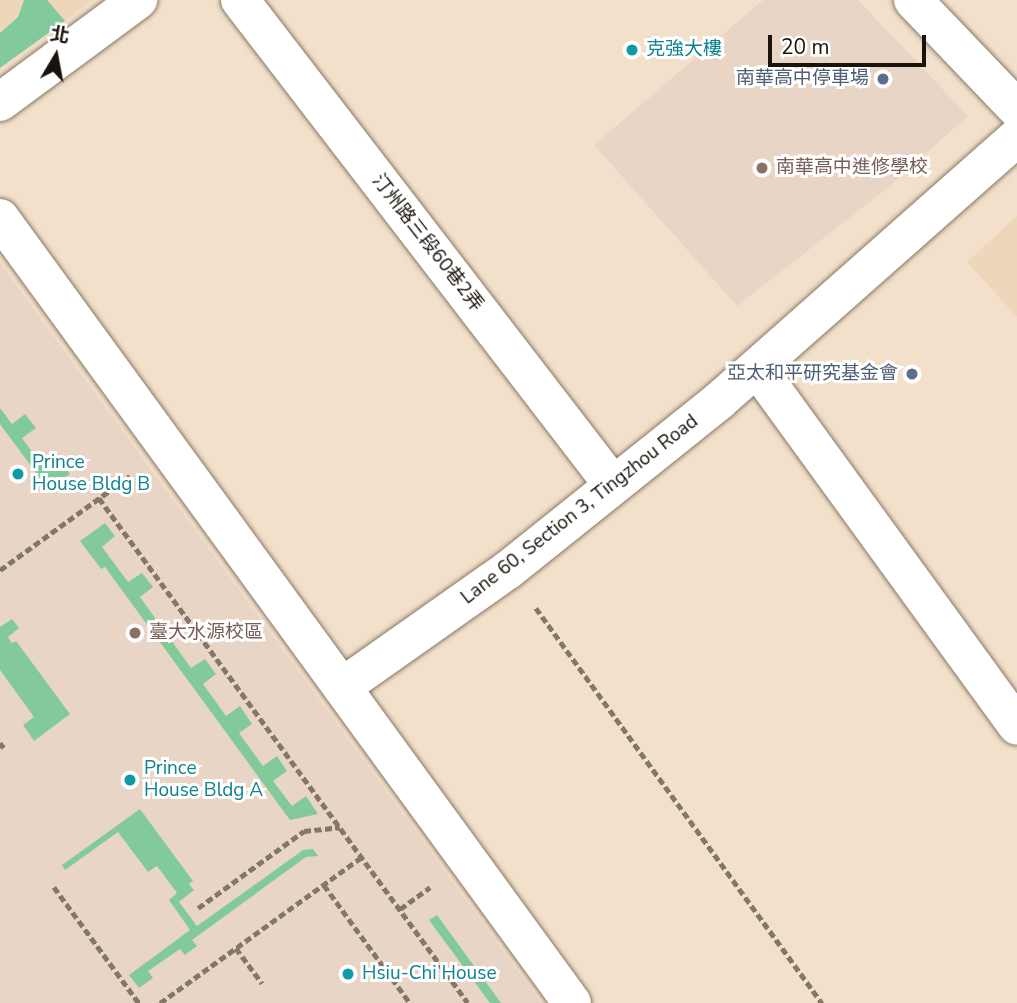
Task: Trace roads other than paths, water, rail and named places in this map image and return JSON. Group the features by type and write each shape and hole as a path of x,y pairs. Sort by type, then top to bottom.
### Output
{"street":[{"path":"0,102 138,0"},
{"name":"汀州路三段60巷2弄","path":"240,0 614,485"},
{"path":"913,0 1017,108"},
{"name":"Lane 60, Section 3, Tingzhou Road","path":"342,687 509,570 757,369 1017,137"},
{"path":"0,218 572,1003"},
{"path":"757,369 1017,726"}],"place":[{"name":"克強大樓","path":"632,50"},
{"name":"南華高中停車場","path":"883,79"},
{"name":"南華高中進修學校","path":"762,168"},
{"name":"亞太和平研究基金會","path":"912,374"},
{"name":"Prince House Bldg B","path":"18,474"},
{"name":"臺大水源校區","path":"135,633"},
{"name":"Prince House Bldg A","path":"130,780"},
{"name":"Hsiu-Chi House","path":"348,974"}]}
